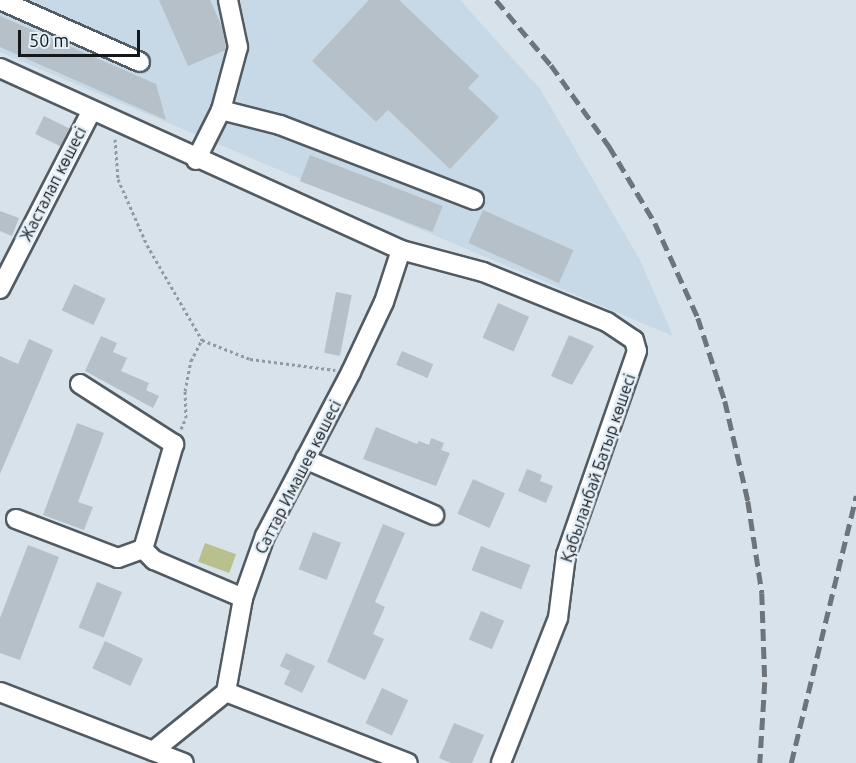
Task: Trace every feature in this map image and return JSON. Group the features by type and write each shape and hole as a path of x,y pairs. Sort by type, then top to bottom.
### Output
{"street":[{"path":"0,0 140,62"},
{"path":"196,160 220,110 238,47 228,0"},
{"name":"Қабыланбай Батыр көшесі","path":"0,68 90,112 400,250 483,272 607,322 634,340 637,351 566,555 558,618 501,763"},
{"path":"220,110 280,125 474,200"},
{"name":"Жасталап көшесі","path":"0,289 90,112"},
{"name":"Саттар Имашев көшесі","path":"226,692 243,598 265,536 351,372 384,302 400,250"},
{"path":"80,384 174,444 143,549"},
{"path":"305,459 434,515"},
{"path":"16,519 118,558 143,549"},
{"path":"143,549 154,560 243,598"},
{"path":"0,692 184,763"},
{"path":"153,752 226,692 408,763"}],"path":[{"path":"114,122 118,179 147,244 202,340 250,359 351,372"},
{"path":"174,444 186,418 185,391 191,361 202,340"}],"shaded area":[{"path":"0,0 460,0 540,89 640,260 673,336 0,52"}],"green space":[{"path":"205,543 236,554 229,573 198,562"}],"building":[{"path":"159,0 210,0 223,29 226,50 188,66"},
{"path":"369,0 399,0 479,76 468,88 499,117 450,169 388,110 376,122 312,61"},
{"path":"0,16 156,84 166,120 0,47"},
{"path":"44,116 69,128 60,146 35,134"},
{"path":"310,155 443,206 433,232 300,181"},
{"path":"483,210 573,250 559,283 468,243"},
{"path":"0,211 19,218 12,236 0,231"},
{"path":"74,284 106,299 93,325 62,310"},
{"path":"336,292 352,295 340,356 324,353"},
{"path":"498,303 529,317 514,352 483,338"},
{"path":"569,335 594,346 572,385 551,376"},
{"path":"101,336 117,343 113,352 127,358 121,371 149,383 146,390 159,396 153,408 85,371"},
{"path":"29,339 53,350 0,474 0,356 18,364"},
{"path":"402,351 433,364 427,378 396,365"},
{"path":"77,423 104,433 78,502 93,507 84,530 43,515"},
{"path":"376,427 417,444 419,441 429,445 431,438 444,443 441,450 450,453 436,486 363,459"},
{"path":"527,469 542,475 540,481 553,486 546,503 518,491"},
{"path":"473,479 505,493 490,528 458,514"},
{"path":"383,524 405,533 375,602 385,607 373,634 384,639 365,680 327,662"},
{"path":"313,532 341,543 327,580 299,569"},
{"path":"28,545 59,557 20,660 0,653 0,618"},
{"path":"481,546 530,565 521,589 472,570"},
{"path":"97,582 122,592 104,638 79,627"},
{"path":"481,611 504,621 492,649 469,640"},
{"path":"105,641 143,659 130,686 92,668"},
{"path":"286,653 315,666 302,693 284,684 290,671 280,666"},
{"path":"382,688 408,700 392,736 366,723"},
{"path":"454,723 484,735 472,763 451,763 439,758"}],"railway":[{"path":"496,0 551,65 609,146 655,223 698,318 725,401 748,501 762,593 765,682 760,763"},
{"path":"791,763 856,496"}]}
